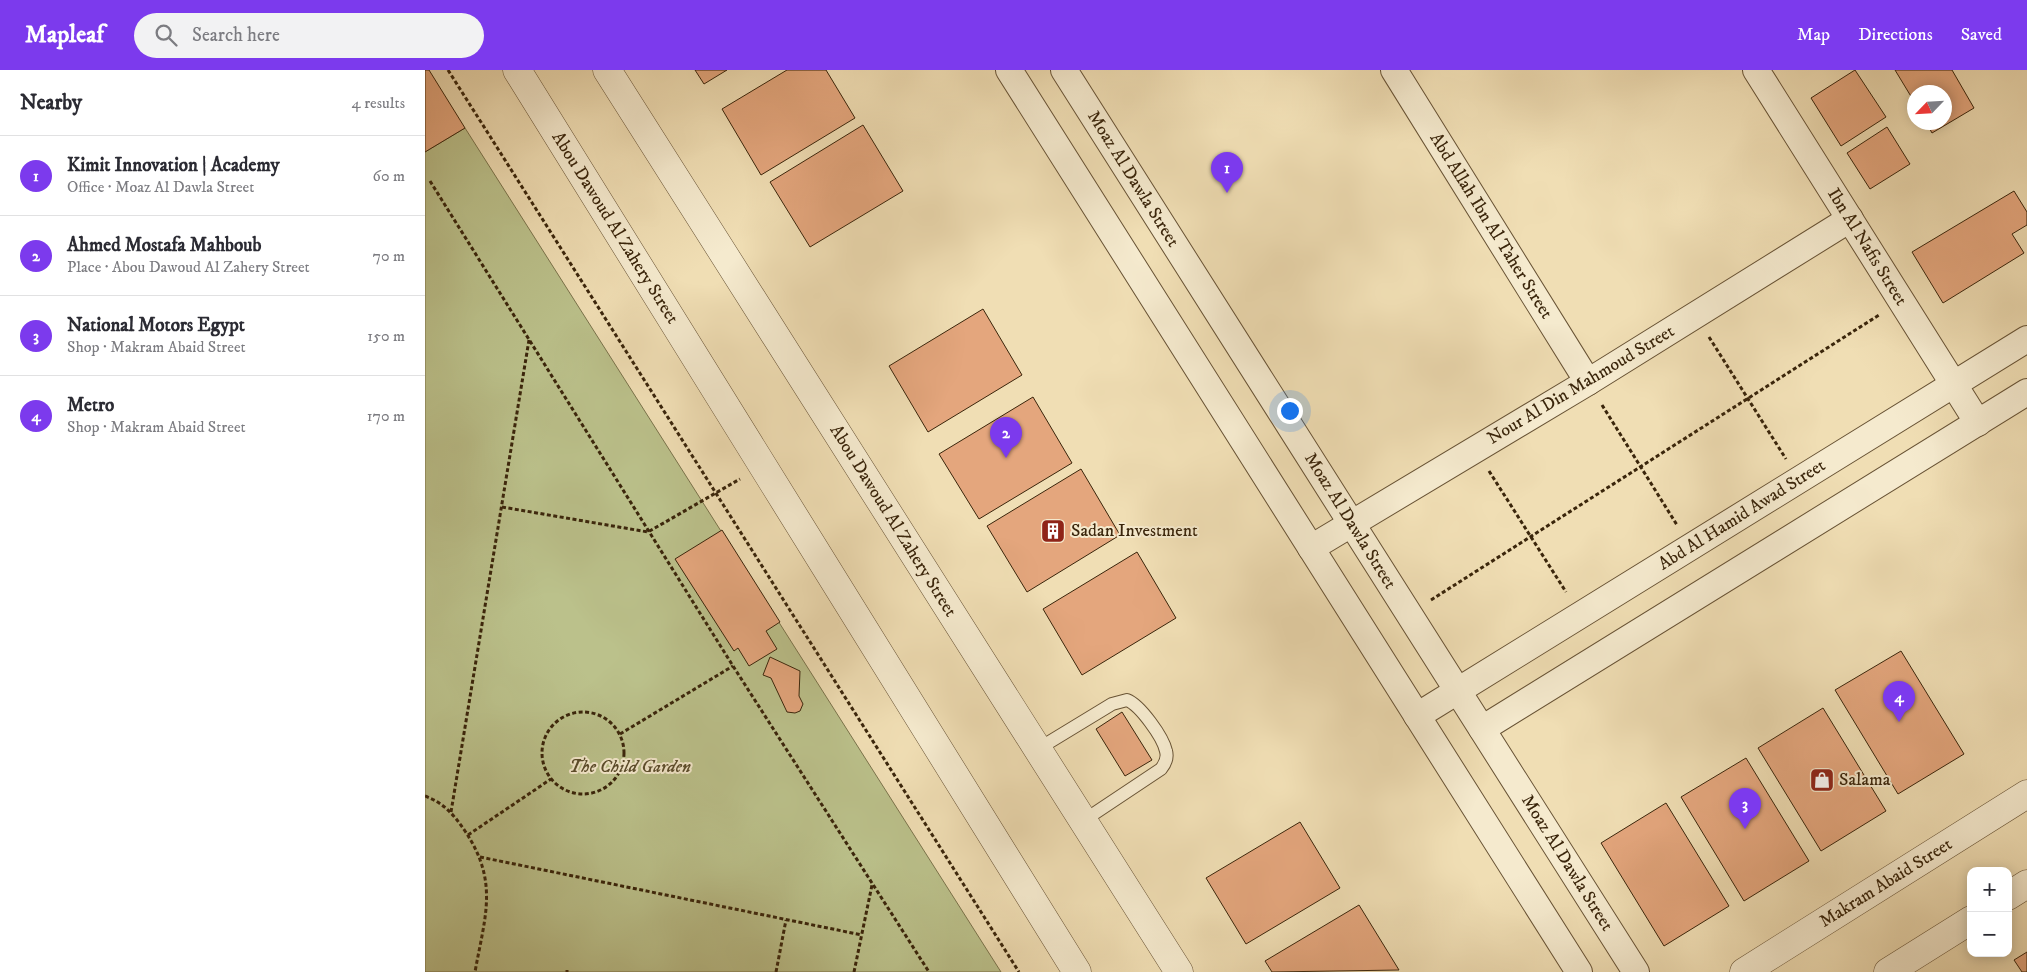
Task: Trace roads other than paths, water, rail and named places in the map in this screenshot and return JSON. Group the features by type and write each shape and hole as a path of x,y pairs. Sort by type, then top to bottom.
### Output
{"street":[{"name":"Abou Dawoud Al Zahery Street","path":"517,70 1077,972"},
{"name":"Abou Dawoud Al Zahery Street","path":"607,70 1179,972"},
{"path":"1009,70 1579,972"},
{"name":"Moaz Al Dawla Street","path":"1065,70 1636,972"},
{"name":"Abd Allah Ibn Al Taher Street","path":"1395,70 1589,382"},
{"name":"Ibn Al Nafis Street","path":"1756,70 1978,423"},
{"name":"Nour Al Din Mahmoud Street","path":"1311,548 1589,382 1850,219"},
{"name":"Abd Al Hamid Awad Street","path":"1417,716 2027,339"},
{"path":"1482,729 2027,392"},
{"name":"Makram Abaid Street","path":"1744,972 2027,794"},
{"path":"2012,893 2027,884"},
{"path":"1887,972 1967,922"}],"lane":[{"path":"1038,749 1112,704 1127,700 1140,708 1164,746 1167,758 1161,769 1083,820"}],"place":[{"name":"Kimit Innovation | Academy","path":"1227,193"},
{"name":"Ahmed Mostafa Mahboub","path":"1006,458"},
{"name":"Sadan Investment","path":"1053,531"},
{"name":"Metro","path":"1899,722"},
{"name":"Salama","path":"1822,780"},
{"name":"National Motors Egypt","path":"1745,829"}],"park label":[{"name":"The Child Garden","path":"630,767"}]}
